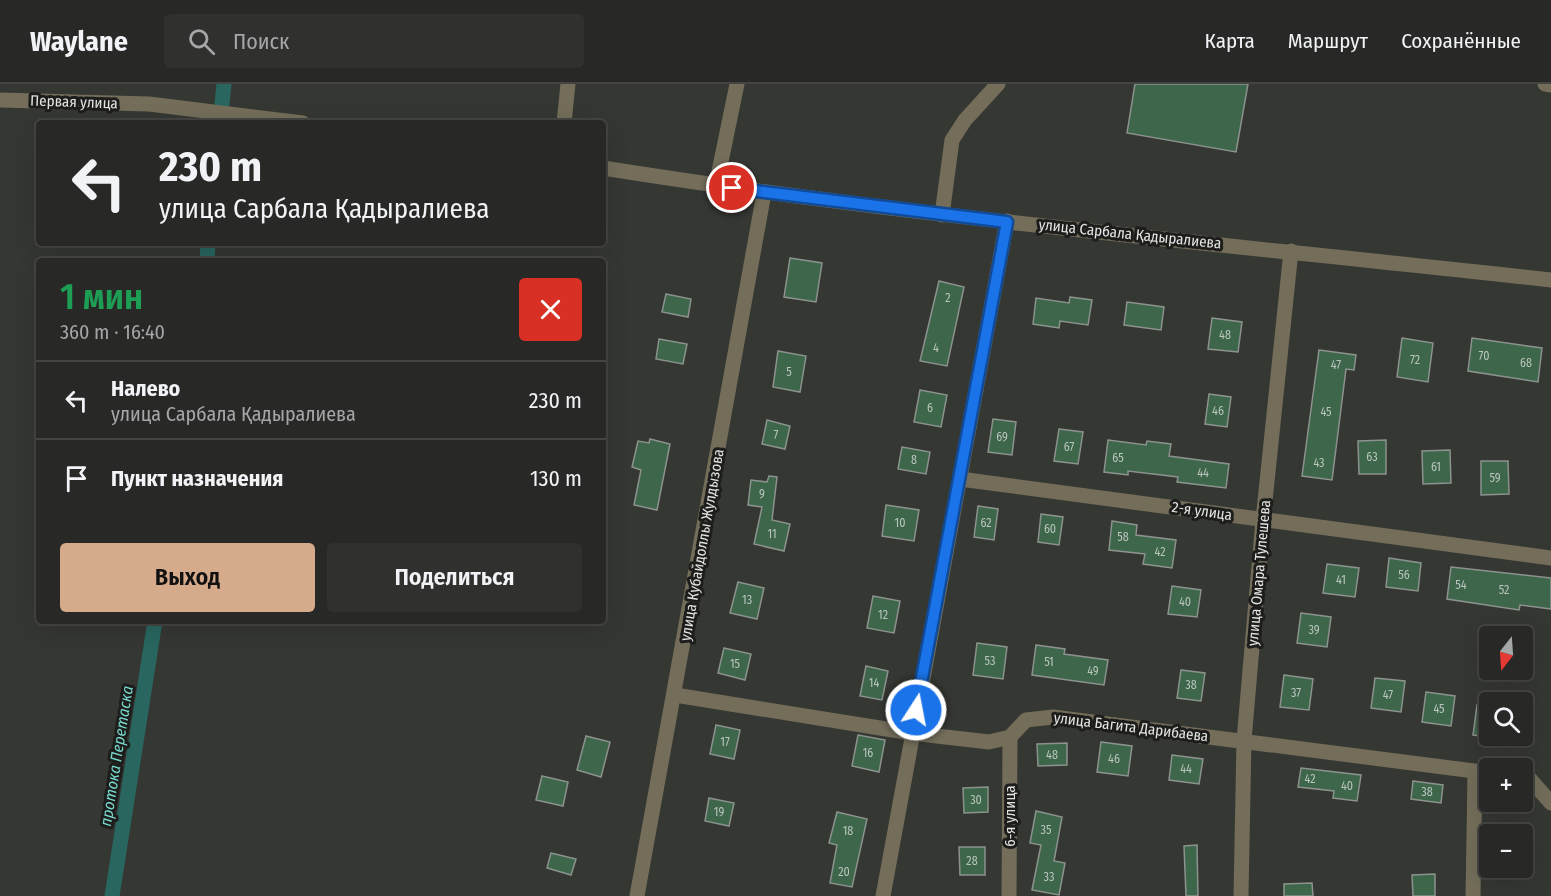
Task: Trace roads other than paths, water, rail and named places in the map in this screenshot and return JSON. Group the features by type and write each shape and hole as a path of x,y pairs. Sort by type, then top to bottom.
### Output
{"street":[{"path":"564,120 568,84"},
{"path":"716,186 737,84"},
{"path":"942,215 952,140 965,120 998,84"},
{"path":"1545,84 1551,85"},
{"name":"Первая улица","path":"0,100 149,104 285,120"},
{"name":"улица Сарбала Қадыралиева","path":"606,168 764,193 942,215 1551,280"},
{"name":"улица Кубайдоллы Жулдызова","path":"637,896 764,193"},
{"path":"883,896 911,733 1007,222"},
{"name":"улица Омара Тулешева","path":"1242,896 1244,741 1263,520 1291,251"},
{"name":"2-я улица","path":"960,479 1551,558"},
{"path":"675,695 911,733 990,742 1010,737"},
{"name":"улица Багита Дарибаева","path":"1010,737 1026,720 1053,717 1479,773"},
{"name":"6-я улица","path":"1009,896 1010,737"},
{"path":"1533,783 1551,803"},
{"path":"1473,896 1479,812"}],"waterway":[{"name":"протока Перетаска","path":"220,120 224,84"},
{"name":"протока Перетаска","path":"207,258 208,246"},
{"name":"протока Перетаска","path":"112,896 155,624"}]}
